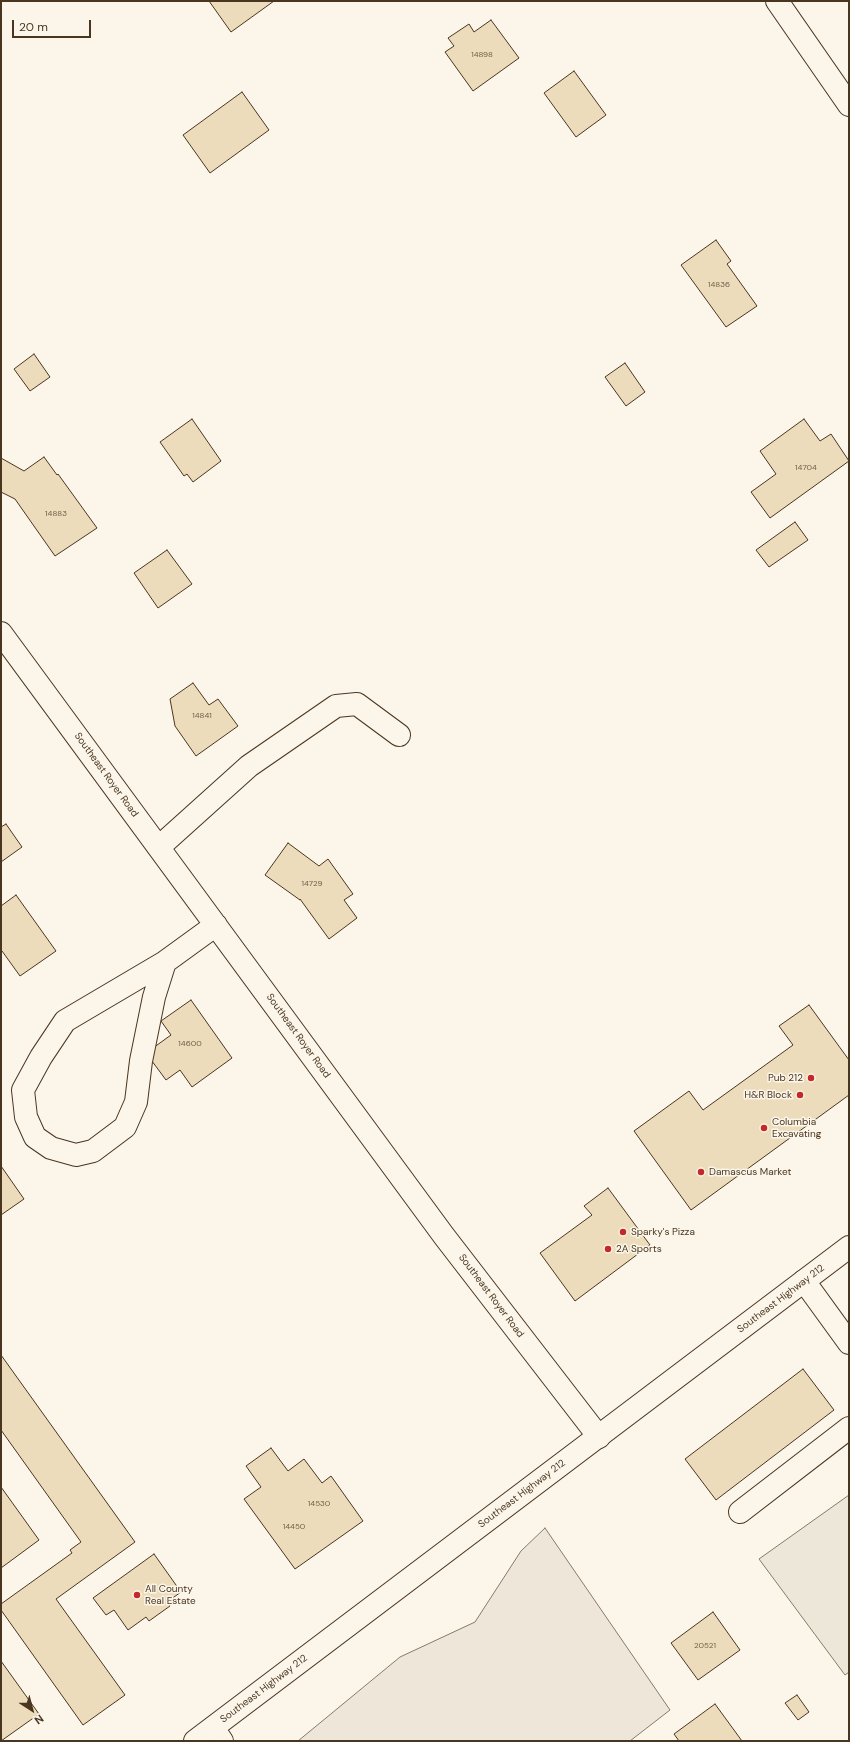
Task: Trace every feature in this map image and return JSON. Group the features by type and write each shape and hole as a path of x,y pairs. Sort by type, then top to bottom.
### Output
{"main road":[{"path":"777,1 849,105"},
{"name":"Southeast Royer Road","path":"1,633 444,1236 598,1437"},
{"path":"159,847 249,766 336,706 357,704 399,735"},
{"path":"165,962 154,997 141,1060 136,1102 125,1127 93,1151 76,1155 51,1148 35,1137 26,1117 23,1090 41,1057 64,1021 165,962 216,925"},
{"name":"Southeast Highway 212","path":"195,1741 217,1734 598,1437 849,1247"},
{"path":"804,1281 849,1344"},
{"path":"740,1512 849,1428"}],"shaded area":[{"path":"849,1495 849,1672 845,1675 759,1559"},
{"path":"545,1528 670,1710 630,1741 298,1741 400,1657 475,1622 521,1551"}],"building":[{"path":"209,1 274,1 231,32"},
{"path":"491,20 519,58 473,91 445,52 454,46 448,38 469,24 474,32"},
{"path":"574,71 606,115 576,137 544,93"},
{"path":"242,92 269,130 210,173 183,135"},
{"path":"716,240 731,261 727,264 757,306 726,327 681,265"},
{"path":"34,354 50,377 30,391 14,369"},
{"path":"625,363 645,392 626,406 605,377"},
{"path":"192,419 221,461 193,482 187,474 184,476 160,442"},
{"path":"804,419 820,441 831,434 849,461 770,518 751,492 776,474 760,451"},
{"path":"44,457 97,528 55,556 15,499 1,492 1,458 24,471"},
{"path":"795,522 808,540 769,567 756,550"},
{"path":"167,550 192,584 158,608 134,573"},
{"path":"193,683 209,705 218,699 238,726 196,756 175,726 170,699"},
{"path":"6,824 22,847 1,862 1,827"},
{"path":"288,843 319,866 328,859 353,894 344,900 357,918 329,939 300,899 265,875"},
{"path":"16,895 56,951 20,976 2,951 1,952 1,906"},
{"path":"191,1000 232,1058 192,1087 180,1070 166,1080 146,1053 171,1035 161,1021"},
{"path":"809,1005 849,1060 849,1095 691,1210 634,1131 689,1091 703,1110 793,1045 779,1026"},
{"path":"1,1166 24,1199 1,1215"},
{"path":"608,1188 650,1245 575,1301 540,1253 592,1215 584,1206"},
{"path":"1,1355 135,1542 56,1599 125,1695 83,1725 1,1610 1,1604 72,1553 70,1550 81,1542 1,1430"},
{"path":"803,1369 834,1410 716,1500 685,1459"},
{"path":"271,1448 288,1471 304,1459 322,1483 331,1476 363,1521 295,1569 244,1499 261,1487 246,1466"},
{"path":"1,1487 39,1540 1,1568"},
{"name":"All County Real Estate","path":"154,1554 181,1592 167,1602 170,1606 149,1621 146,1617 128,1630 114,1610 106,1615 93,1598"},
{"path":"713,1612 740,1650 698,1680 671,1643"},
{"path":"1,1661 39,1714 1,1741"},
{"path":"797,1695 809,1712 798,1720 785,1703"},
{"path":"715,1704 742,1741 679,1741 674,1734"}],"place":[{"name":"Pub 212","path":"811,1078"},
{"name":"H&R Block","path":"800,1095"},
{"name":"Columbia Excavating","path":"764,1128"},
{"name":"Damascus Market","path":"701,1172"},
{"name":"Sparky's Pizza","path":"623,1232"},
{"name":"2A Sports","path":"608,1249"},
{"name":"All County Real Estate","path":"137,1595"}]}
